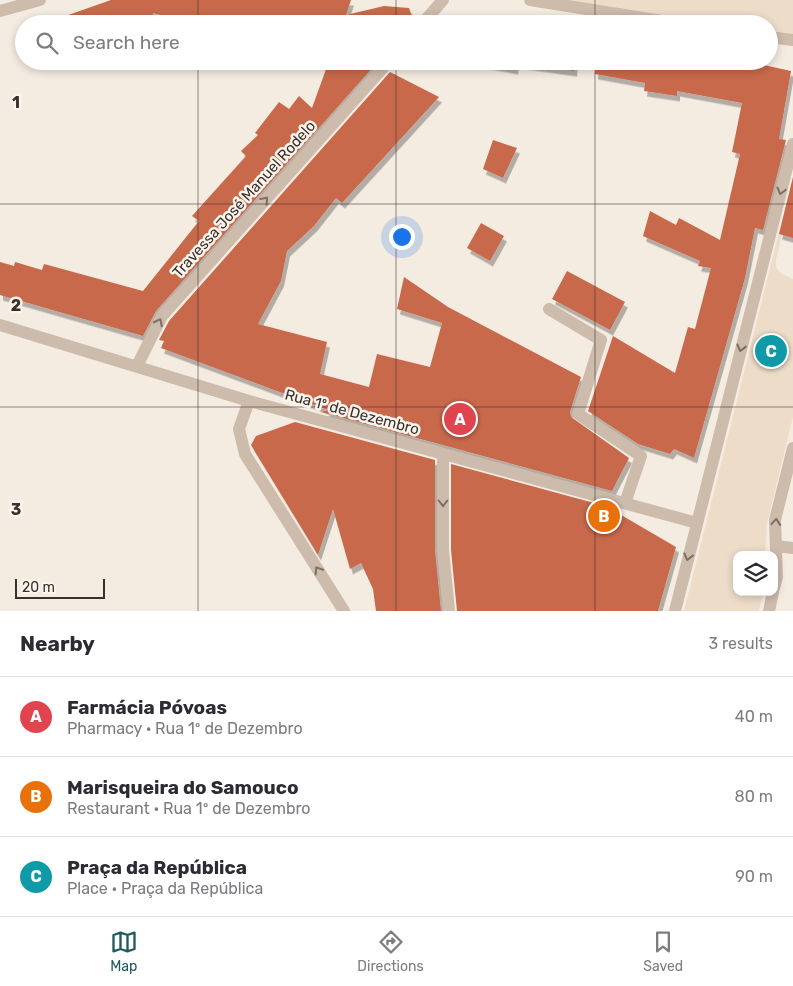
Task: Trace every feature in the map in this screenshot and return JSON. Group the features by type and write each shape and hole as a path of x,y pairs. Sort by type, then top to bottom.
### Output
{"street":[{"path":"0,11 40,0"},
{"path":"430,15 443,0"},
{"path":"530,0 624,15"},
{"path":"778,38 793,40"},
{"name":"Travessa José Manuel Rodelo","path":"138,366 162,316 381,70"},
{"path":"675,611 793,144"},
{"path":"549,309 601,340 578,414 640,456 625,503"},
{"name":"Rua 1º de Dezembro","path":"0,325 249,401 697,523"},
{"path":"249,401 239,430 245,454 344,611"},
{"path":"776,551 775,520 793,448"},
{"path":"443,454 442,550 449,611"},
{"path":"776,546 793,548"},
{"path":"768,611 772,596"}],"shaded area":[{"path":"534,0 793,0 793,40 778,38 778,15 630,15"},
{"path":"793,177 793,190 776,259 776,267 780,273 793,279 793,417 767,523 765,551 733,551 733,596 762,596 759,611 684,611"}],"building":[{"path":"111,0 351,0 346,15 160,15 153,13 153,15 68,15"},
{"path":"384,6 409,8 412,15 346,15"},
{"path":"778,68 791,71 779,139 786,140 763,230 755,228 745,278 694,458 674,449 670,454 638,444 588,411 613,336 675,373 688,327 695,329 711,268 698,266 700,261 643,236 650,211 676,225 679,218 720,240 740,154 732,152 742,103 677,91 677,96 644,91 645,83 595,74 595,70 778,70"},
{"path":"326,70 371,70 156,311 143,336 0,295 0,262 14,266 15,262 42,270 44,264 143,291 199,221 192,216 246,156 241,151 258,135 255,133 279,102 289,109 299,96 312,108"},
{"path":"390,72 439,97 342,203 336,198 314,226 287,251 281,281 258,324 327,342 320,374 369,387 377,354 430,367 442,323 397,309 404,277 448,307 581,377 570,412 571,417 629,458 612,491 321,412 328,410 161,348 164,341 159,340 169,321"},
{"path":"493,140 517,148 503,178 483,169"},
{"path":"793,177 793,238 779,234"},
{"path":"481,223 504,236 490,261 467,248"},
{"path":"567,271 625,302 610,330 552,299"},
{"path":"295,422 435,460 435,550 441,611 376,611 373,589 361,563 350,569 333,509 318,555 251,445 256,436"},
{"path":"451,464 605,506 604,509 616,512 676,547 658,611 457,611 451,550"}],"place":[{"name":"Praça da República","path":"771,351"},
{"name":"Farmácia Póvoas","path":"460,419"},
{"name":"Marisqueira do Samouco","path":"604,516"}]}
